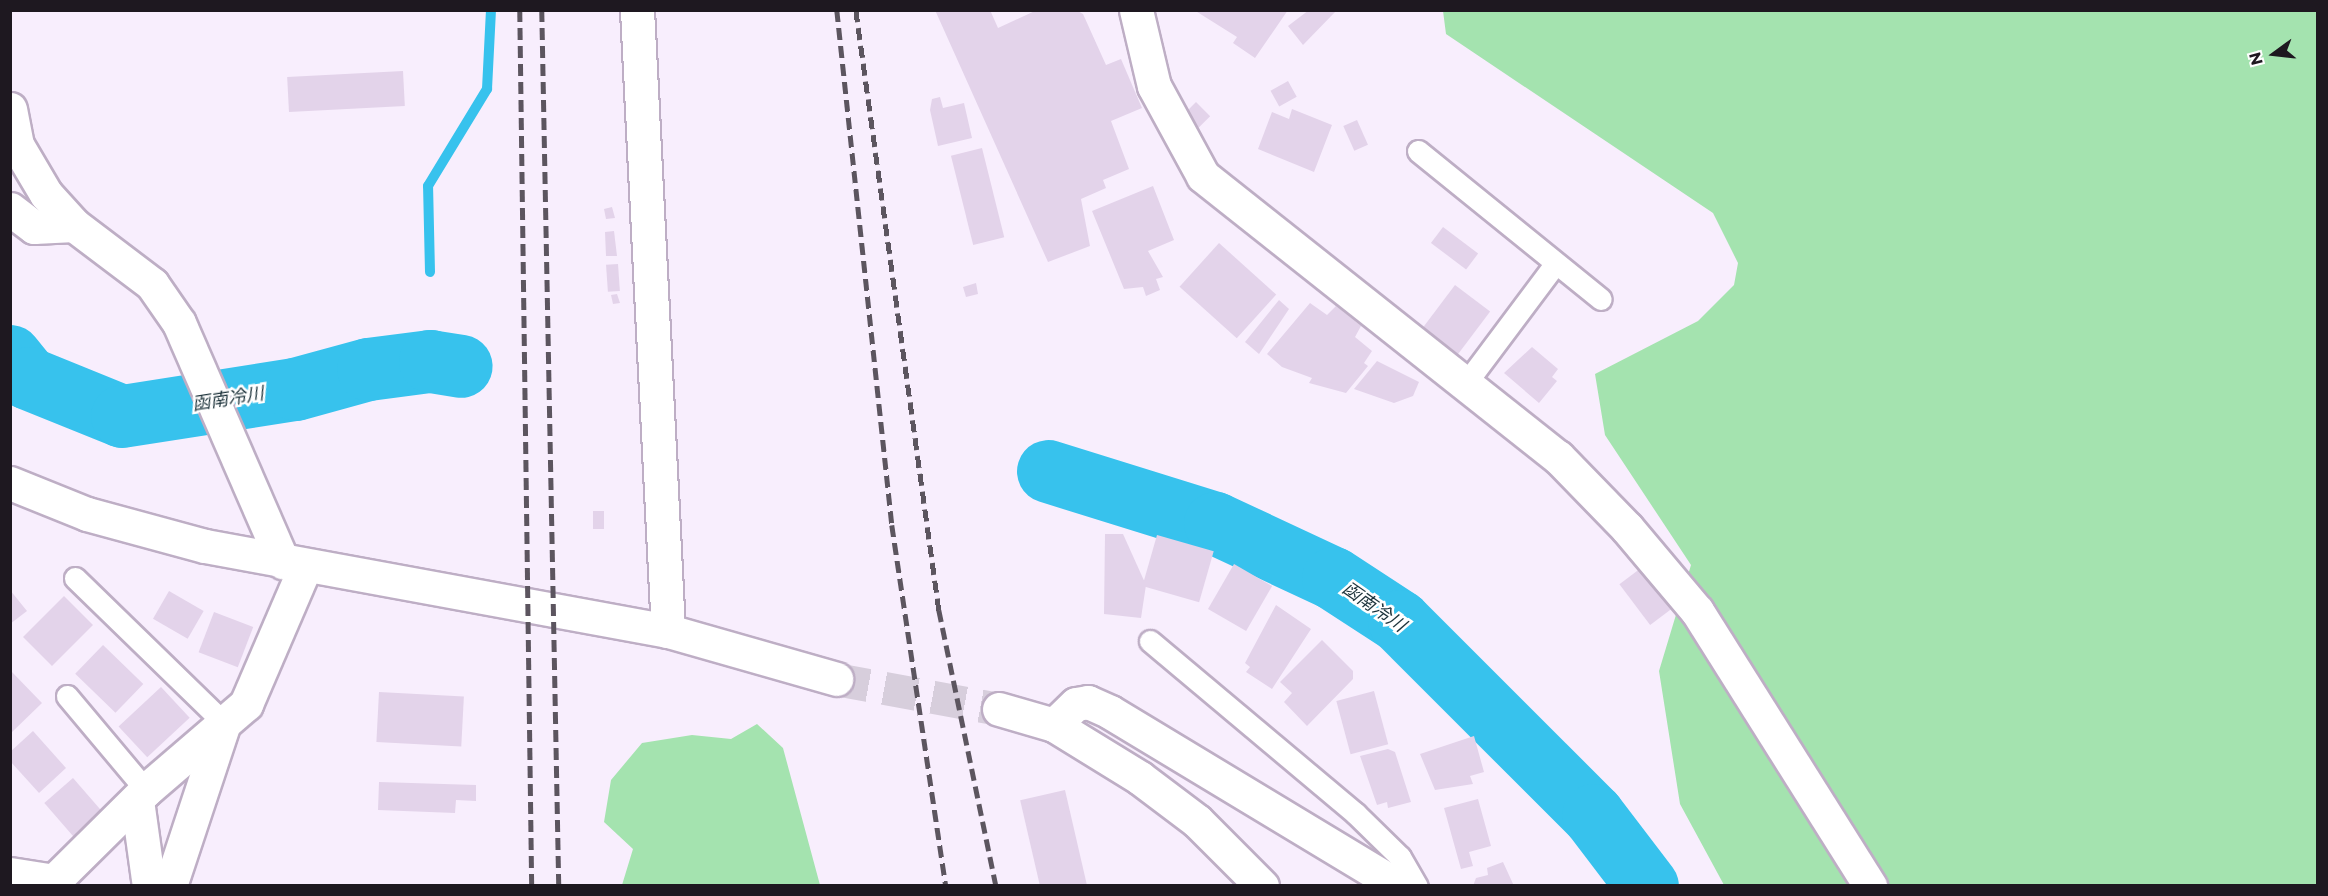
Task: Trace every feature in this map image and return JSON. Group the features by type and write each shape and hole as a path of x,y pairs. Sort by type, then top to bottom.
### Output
{"street":[{"path":"637,10 668,631"},
{"path":"1136,10 1154,86 1203,176 1558,457 1671,579 1870,885"},
{"path":"10,109 17,146 46,194 74,225 152,284 179,323 226,441 294,564 246,704 142,795 54,881 12,872"},
{"path":"10,209 34,227 74,225"},
{"path":"10,483 87,514 294,564 668,631 836,679"},
{"path":"1054,725 1076,704 1088,702 1110,712 1398,885"},
{"path":"999,709 1054,725 1197,821 1262,885"},
{"path":"170,885 224,723"},
{"path":"142,795 149,885"}],"lane":[{"path":"1418,151 1601,299"},
{"path":"1466,383 1555,264"},
{"path":"75,578 224,723"},
{"path":"1150,640 1355,813 1400,857 1417,885"},
{"path":"67,696 142,795"}],"green space":[{"path":"1443,11 2317,11 2317,885 1724,885 1680,804 1659,671 1691,565 1605,435 1595,374 1698,321 1734,285 1738,263 1713,213 1446,34"},
{"path":"757,724 783,748 820,885 622,885 633,849 604,822 611,780 642,743 692,735 731,739"}],"building":[{"path":"935,10 990,10 998,28 1037,10 1076,10 1083,14 1106,65 1121,59 1142,108 1111,121 1129,169 1103,180 1106,188 1081,199 1090,246 1048,262"},
{"path":"1194,10 1288,10 1255,58 1233,43 1237,37"},
{"path":"1309,10 1337,10 1303,45 1288,26"},
{"path":"403,71 405,106 289,112 287,77"},
{"path":"1288,81 1297,97 1279,106 1271,91"},
{"path":"940,97 943,108 964,103 972,138 938,146 930,110 932,99"},
{"path":"1196,102 1210,116 1196,130 1182,116"},
{"path":"1292,109 1332,125 1314,172 1258,149 1272,112 1289,119"},
{"path":"1357,120 1368,145 1354,151 1343,126"},
{"path":"982,148 1004,237 973,245 951,156"},
{"path":"1153,186 1174,240 1148,251 1163,277 1156,279 1160,290 1146,296 1143,287 1124,289 1092,211"},
{"path":"612,207 615,218 606,219 604,209"},
{"path":"1443,227 1478,253 1466,269 1431,243"},
{"path":"614,231 617,256 606,256 605,232"},
{"path":"1219,243 1276,295 1237,338 1180,287"},
{"path":"618,264 620,291 608,292 606,265"},
{"path":"976,283 978,294 966,297 963,287"},
{"path":"1455,285 1490,311 1456,356 1421,330"},
{"path":"617,294 620,303 613,304 611,295"},
{"path":"1279,300 1289,309 1259,354 1245,342"},
{"path":"1310,303 1327,315 1336,306 1361,326 1355,337 1372,351 1364,363 1368,366 1346,393 1309,383 1312,378 1282,367 1267,354"},
{"path":"1532,347 1558,369 1552,377 1557,381 1539,403 1504,373"},
{"path":"1377,361 1419,382 1413,396 1394,403 1354,389"},
{"path":"593,511 604,511 604,529 593,529"},
{"path":"1105,534 1123,534 1146,585 1141,618 1104,614"},
{"path":"1157,535 1214,551 1199,602 1142,586"},
{"path":"1234,564 1272,586 1246,631 1208,609"},
{"path":"1641,568 1672,609 1650,625 1619,584"},
{"path":"10,590 27,611 10,624"},
{"path":"169,591 204,611 188,639 153,619"},
{"path":"64,596 93,625 52,666 23,637"},
{"path":"1276,605 1311,629 1272,689 1246,672 1250,667 1245,663"},
{"path":"214,612 253,627 238,667 199,652"},
{"path":"1322,640 1353,671 1353,679 1307,726 1284,702 1292,693 1280,682"},
{"path":"103,645 143,684 115,713 75,674"},
{"path":"10,670 42,703 10,734"},
{"path":"161,687 190,718 147,757 119,727"},
{"path":"1374,691 1388,744 1351,754 1336,701"},
{"path":"379,692 464,696 461,746 376,742"},
{"path":"33,731 66,768 39,793 10,761 10,752"},
{"path":"1474,736 1484,772 1470,776 1473,784 1435,790 1420,754"},
{"path":"1388,749 1395,752 1411,802 1388,808 1387,802 1377,805 1360,756"},
{"path":"73,778 104,814 76,839 44,803"},
{"path":"379,782 476,785 476,801 456,800 455,813 378,810"},
{"path":"1065,790 1087,885 1040,886 1020,800"},
{"path":"1478,799 1491,846 1469,852 1473,866 1461,869 1444,808"},
{"path":"1503,862 1514,886 1473,886 1476,878 1488,875 1487,868"}],"waterway":[{"path":"430,272 428,186 487,89 491,10"},
{"path":"430,361 431,345"},
{"name":"函南冷川","path":"10,356 28,378 122,416 295,389 368,369 430,361 461,366"},
{"name":"函南冷川","path":"1048,471 1215,523 1333,578 1399,621 1593,815 1647,886"}],"tunnel":[{"path":"836,679 999,709"}],"railway":[{"path":"520,10 532,886"},
{"path":"542,10 559,886"},
{"path":"837,10 892,525 946,886"},
{"path":"856,10 939,610 996,886"}]}
